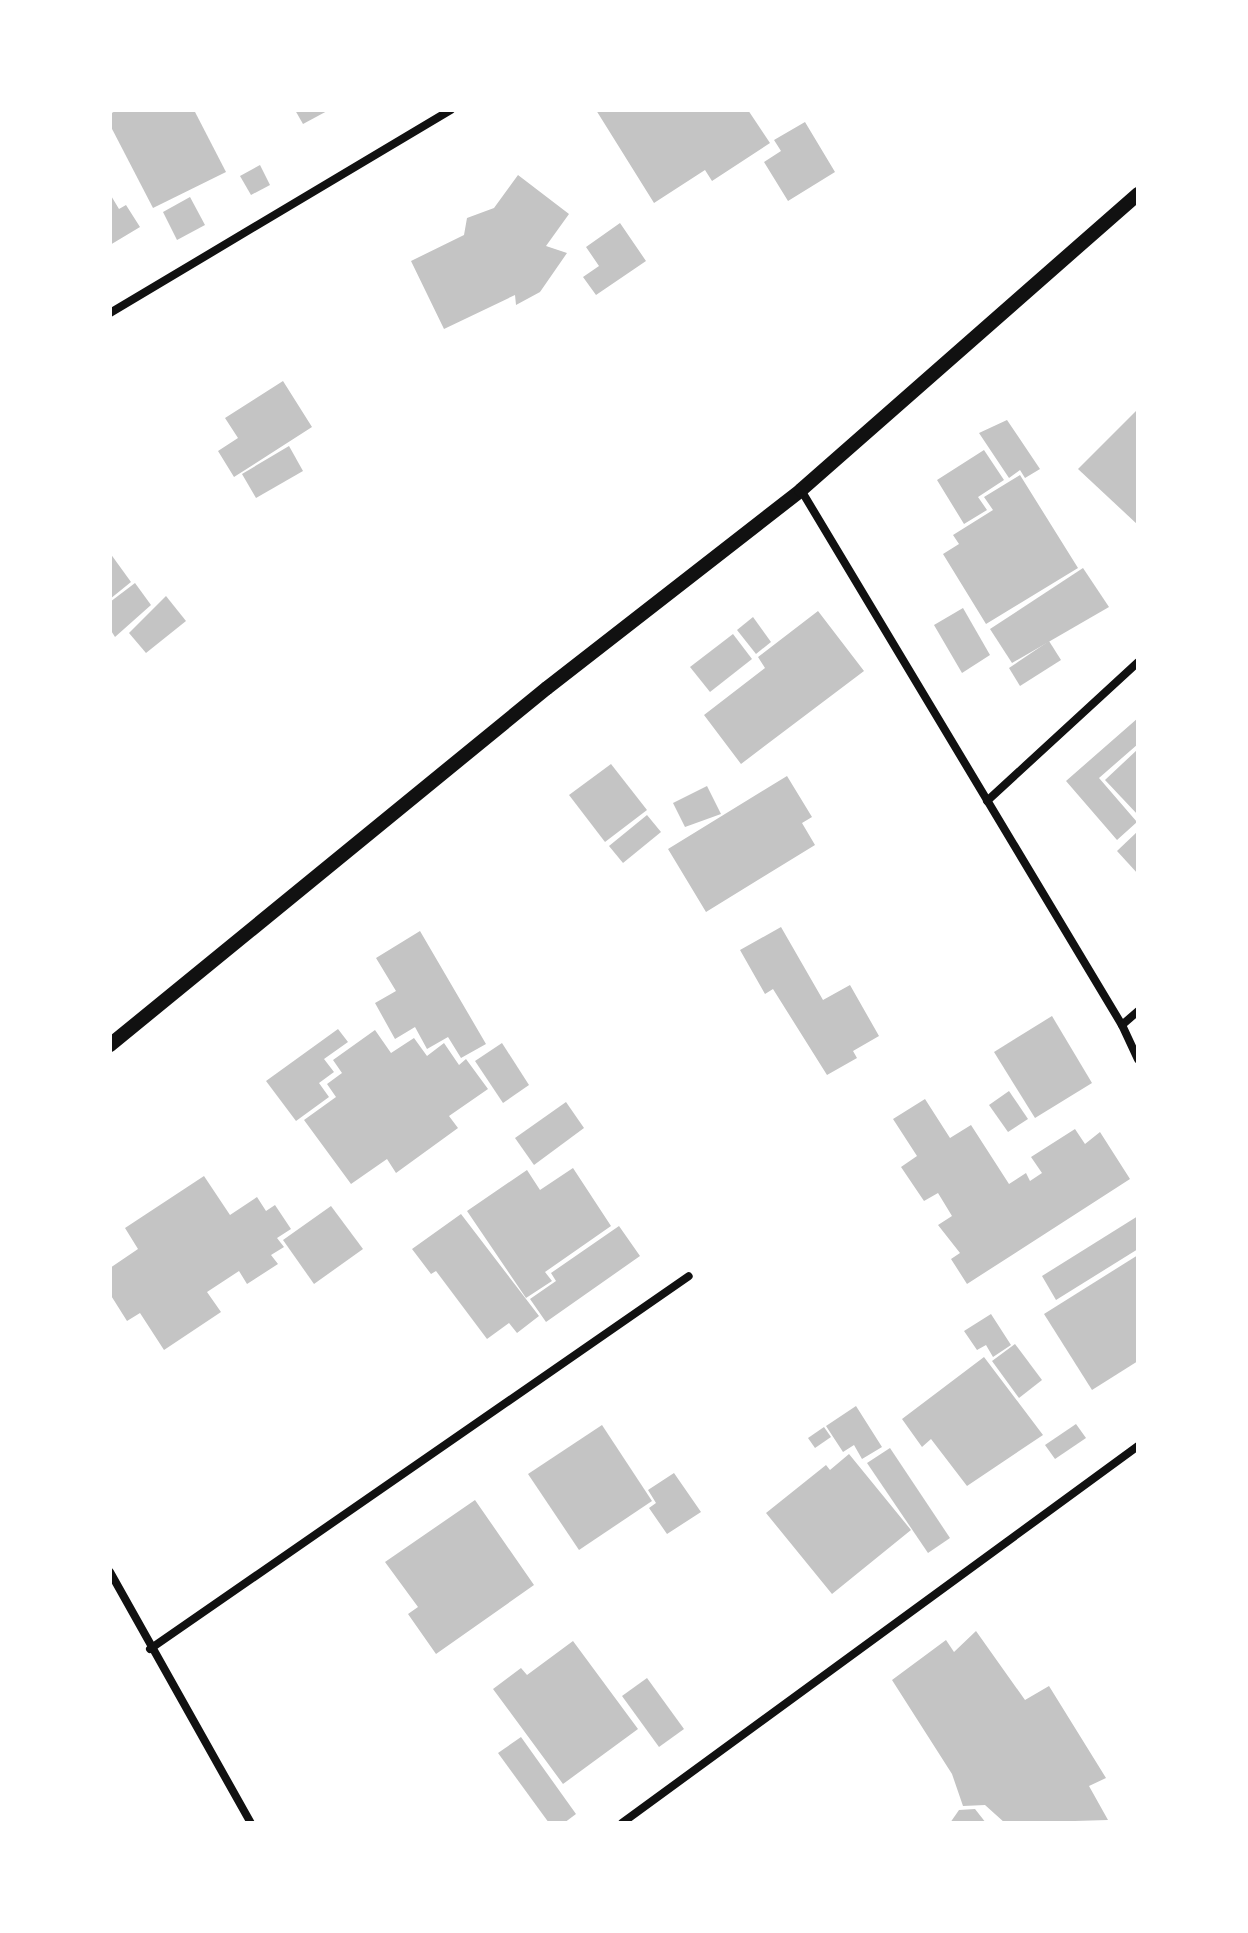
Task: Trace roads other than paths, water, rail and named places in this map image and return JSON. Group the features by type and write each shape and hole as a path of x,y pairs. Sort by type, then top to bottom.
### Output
{"street":[{"path":"110,313 451,110"},
{"path":"110,1045 399,806 801,490 1138,194"},
{"path":"801,490 1122,1025 1138,1059"},
{"path":"987,801 1138,662"},
{"path":"1122,1025 1138,1011"},
{"path":"150,1649 689,1276"},
{"path":"622,1823 1138,1446"},
{"path":"110,1572 150,1649 251,1823"}]}
